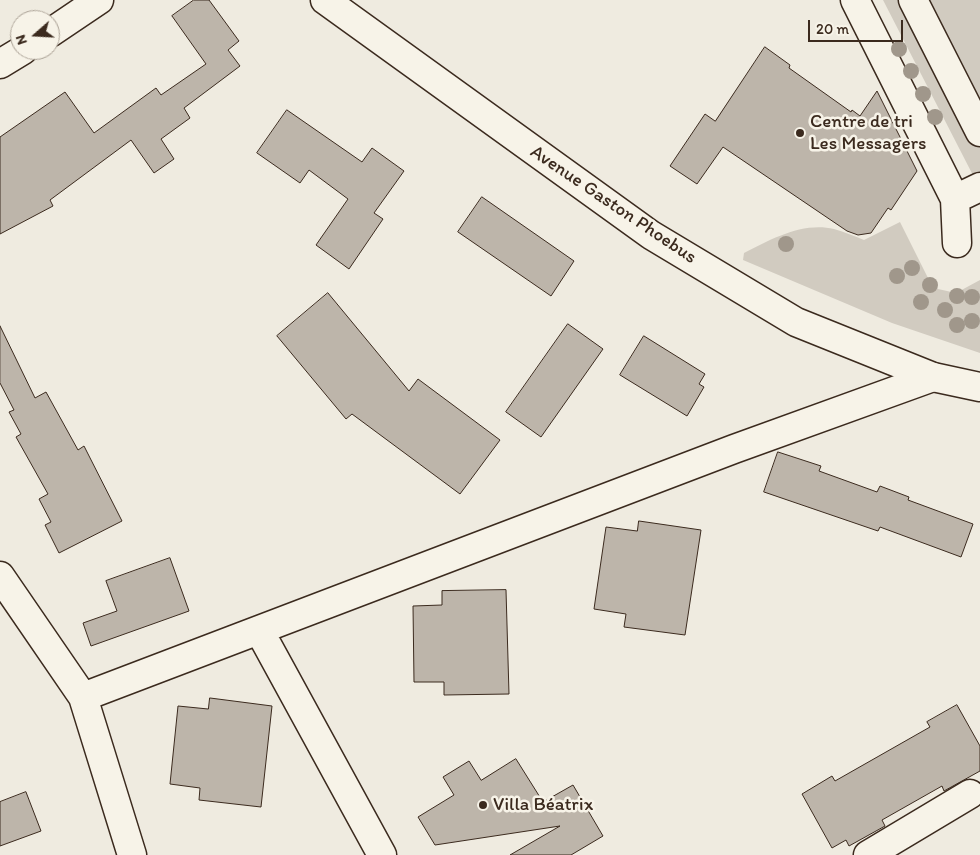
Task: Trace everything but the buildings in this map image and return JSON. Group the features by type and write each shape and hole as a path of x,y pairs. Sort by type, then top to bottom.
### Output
{"street":[{"path":"60,26 99,0"},
{"name":"Avenue Gaston Phoebus","path":"325,0 651,235 796,322 933,377 980,387"},
{"path":"855,0 955,199 958,243"},
{"path":"913,0 980,132"},
{"path":"955,199 980,187"},
{"path":"83,697 734,449 933,377"},
{"path":"0,576 83,697 132,855"},
{"path":"259,630 382,855"},
{"path":"868,855 970,794"}],"shaded area":[{"path":"883,0 980,0 980,190 979,187"},
{"path":"900,222 928,278 938,289 956,293 980,280 980,353 892,323 743,260 744,253 776,237 799,230 822,227 834,229 864,240"}],"place":[{"name":"Centre de tri Les Messagers","path":"800,133"},
{"name":"Villa Béatrix","path":"483,805"}]}
